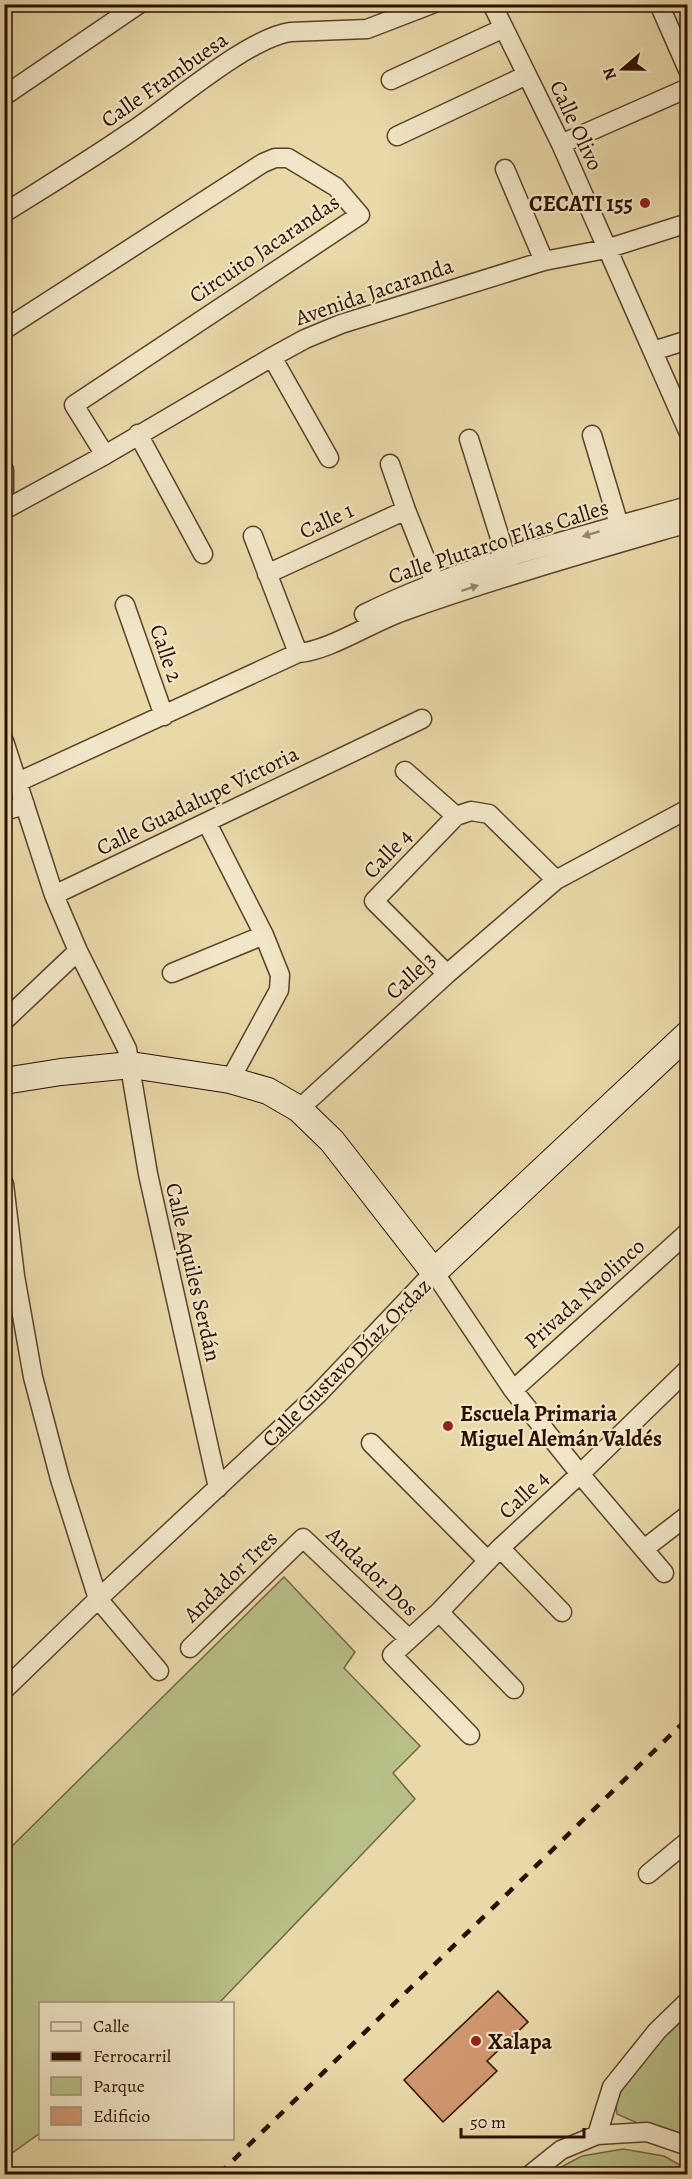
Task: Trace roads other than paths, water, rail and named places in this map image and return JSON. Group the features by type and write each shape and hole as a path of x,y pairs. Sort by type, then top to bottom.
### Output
{"main road":[{"name":"Calle Gustavo Díaz Ordaz","path":"434,1272 687,1034"},
{"path":"4,1081 61,1072 131,1065 230,1080 268,1091 299,1109 332,1141 434,1272"}],"street":[{"path":"4,96 139,4"},
{"name":"Calle Frambuesa","path":"9,204 133,131 227,63 266,39 291,32 367,29 432,4"},
{"name":"Calle Olivo","path":"492,4 561,144 687,431"},
{"path":"659,4 687,70"},
{"path":"391,80 504,28"},
{"path":"397,136 527,75"},
{"path":"561,144 687,88"},
{"name":"Circuito Jacarandas","path":"4,330 263,163 275,158 288,158 336,187 360,215 74,405 105,454"},
{"path":"505,169 544,261"},
{"name":"Avenida Jacaranda","path":"4,510 305,339 341,324 544,261 606,249 687,223"},
{"path":"653,351 687,340"},
{"path":"272,357 329,458"},
{"path":"138,434 203,554"},
{"path":"592,435 619,525"},
{"path":"469,439 509,567"},
{"path":"390,464 438,591"},
{"path":"4,470 4,491"},
{"name":"Calle Plutarco Elías Calles","path":"18,782 298,652 312,652 438,591 619,525 687,506"},
{"name":"Calle 1","path":"267,574 406,510"},
{"name":"Calle Plutarco Elías Calles","path":"509,567 687,523"},
{"path":"253,536 298,652"},
{"name":"Calle 2","path":"125,605 164,716"},
{"name":"Calle Guadalupe Victoria","path":"54,895 422,719"},
{"name":"Calle Aquiles Serdán","path":"4,741 54,895 78,951 122,1035 131,1065 147,1174 218,1488"},
{"path":"405,771 456,816 471,811 489,814 556,880"},
{"path":"4,811 25,805"},
{"name":"Calle 3","path":"299,1109 447,974 556,880 687,809"},
{"name":"Calle 4","path":"447,974 374,901 456,816"},
{"path":"207,823 264,935 280,975 279,990 230,1080"},
{"path":"172,973 264,935"},
{"path":"4,1021 78,951"},
{"path":"4,1184 15,1276 33,1377 60,1479 98,1599 159,1671"},
{"name":"Privada Naolinco","path":"513,1390 687,1232"},
{"path":"434,1272 513,1390 664,1573"},
{"name":"Calle Gustavo Díaz Ordaz","path":"4,1690 318,1394 434,1272"},
{"name":"Calle 4","path":"470,1735 392,1655 440,1612 494,1555 687,1369"},
{"path":"371,1443 494,1555 562,1612"},
{"path":"644,1549 687,1515"},
{"name":"Andador Dos","path":"303,1538 409,1639"},
{"name":"Andador Tres","path":"190,1648 303,1538"},
{"path":"440,1612 514,1689"},
{"path":"648,1874 687,1841"},
{"path":"597,2135 612,2087 657,2031 687,2001"},
{"path":"531,2175 561,2150 597,2135 647,2132 687,2146"}],"railway":[{"path":"219,2174 688,1718"}],"place":[{"name":"CECATI 155","path":"645,203"},
{"name":"Escuela Primaria Miguel Alemán Valdés","path":"448,1426"},
{"name":"Xalapa","path":"476,2041"}]}
